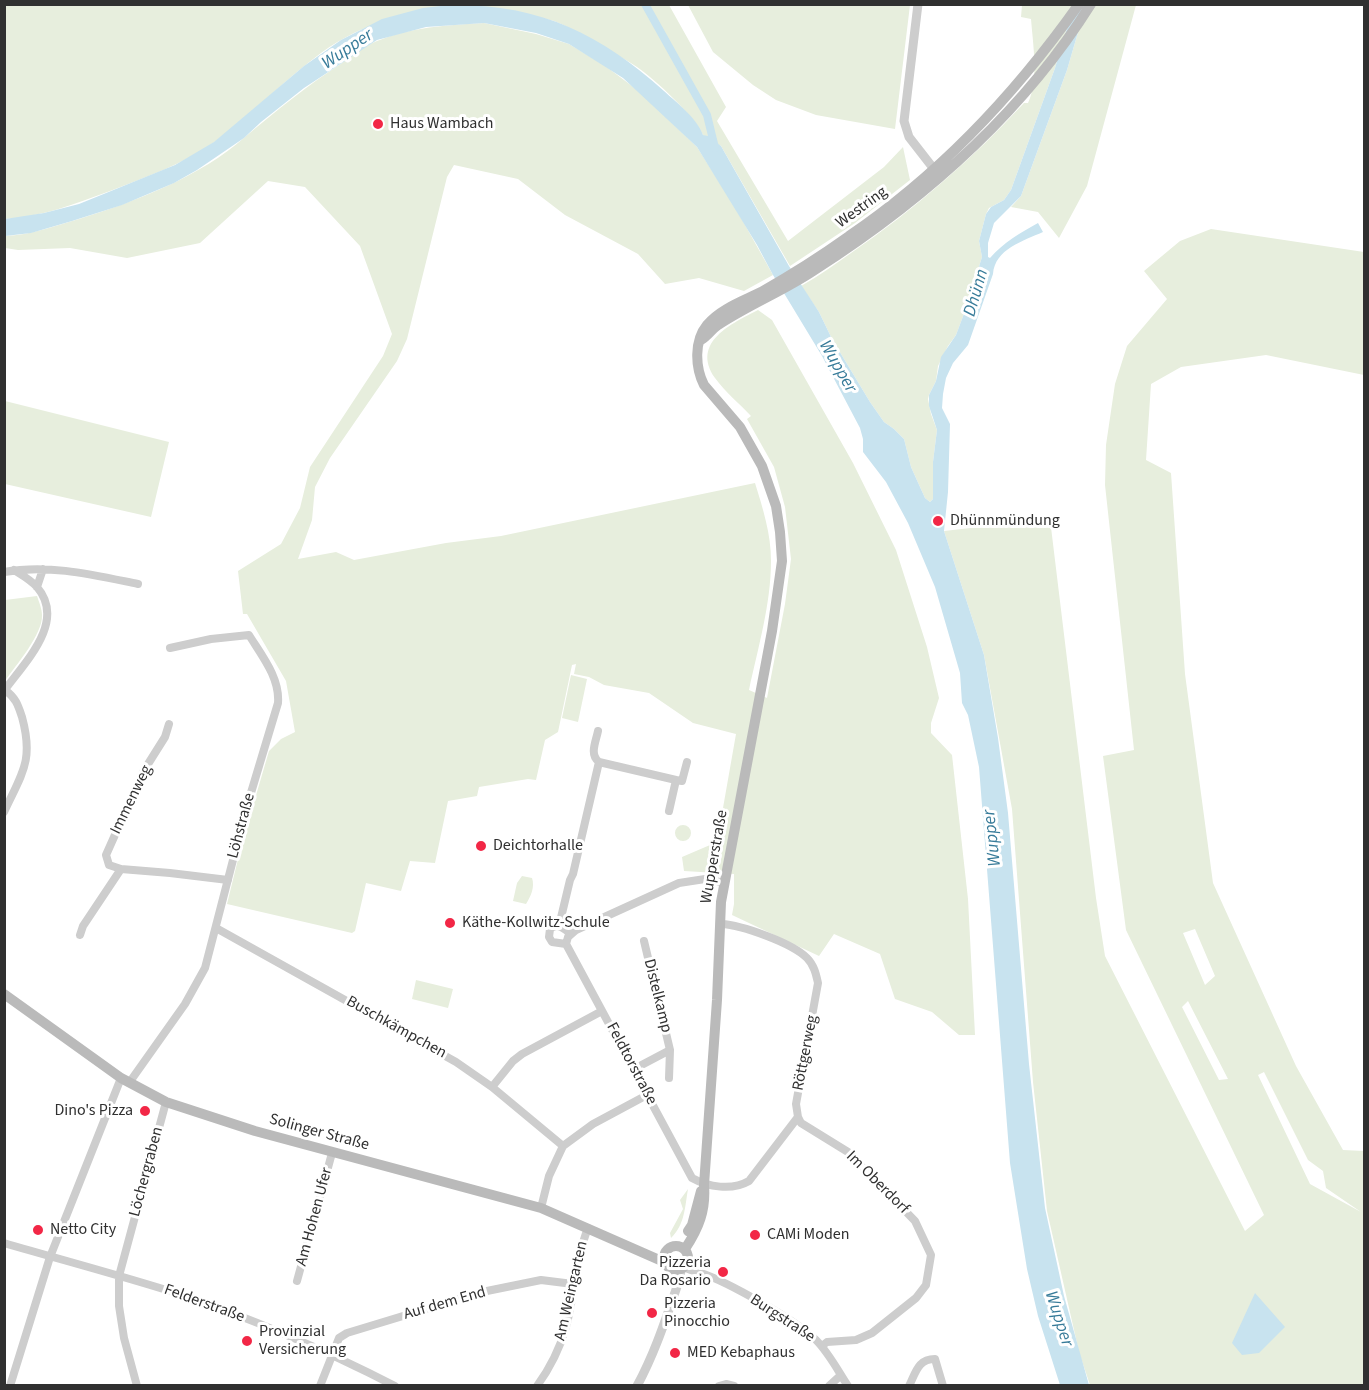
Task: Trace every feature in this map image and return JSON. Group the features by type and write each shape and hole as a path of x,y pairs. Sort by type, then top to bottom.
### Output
{"main road":[{"name":"Westring","path":"781,574 780,532 772,492 751,444 700,377 697,360 700,340 736,310 809,269 937,173 1025,73 1079,4"},
{"path":"937,173 976,144 1017,100 1067,41 1091,4"},
{"name":"Wupperstraße","path":"677,1260 701,1218 705,1199 721,902 781,574"},
{"name":"Solinger Straße","path":"4,994 125,1080 166,1102 215,1120 541,1208 647,1254 677,1260"}],"street":[{"path":"918,4 904,121 909,136 937,173"},
{"path":"37,587 43,569"},
{"path":"4,572 43,569 69,571 138,584"},
{"path":"4,812 27,761 28,751 28,740 17,700 5,690 44,633 47,613 37,587 14,570"},
{"name":"Löhstraße","path":"10,1386 50,1257 125,1080 185,1004 205,968 278,704 279,690 249,635 211,639 170,648"},
{"name":"Immenweg","path":"121,869 109,865 106,855 143,772 165,737 170,724"},
{"path":"598,731 593,754 599,762 682,781 687,762"},
{"path":"599,762 559,926 568,939 617,910 679,883 705,879 724,883"},
{"path":"669,811 676,780"},
{"path":"80,935 82,926 121,869 228,880"},
{"name":"Röttgerweg","path":"721,924 731,924 788,946 807,958 813,966 818,983 818,994 796,1104 798,1117"},
{"name":"Feldtorstraße","path":"559,926 551,928 549,937 554,943 568,939 602,1011 692,1178 704,1185"},
{"name":"Buschkämpchen","path":"216,928 456,1062 492,1087 563,1146"},
{"name":"Distelkamp","path":"644,941 670,1050 669,1078"},
{"path":"492,1087 513,1061 522,1054 602,1011"},
{"name":"Distelkamp","path":"634,1069 670,1050"},
{"path":"541,1208 549,1176 563,1146 593,1124 648,1095"},
{"name":"Löchergraben","path":"136,1386 119,1306 119,1276 166,1102"},
{"path":"704,1185 741,1186 749,1182 798,1117"},
{"name":"Im Oberdorf","path":"798,1117 801,1123 848,1152 901,1205 915,1221 931,1255 926,1285 916,1298 872,1333 856,1340 827,1342 822,1346"},
{"name":"Am Hohen Ufer","path":"297,1281 332,1153"},
{"name":"Am Weingarten","path":"537,1386 555,1357 566,1326 580,1247 588,1227"},
{"name":"Felderstraße","path":"4,1244 119,1276 225,1310 395,1386"},
{"name":"Burgstraße","path":"677,1260 803,1329 822,1346 848,1386"},
{"name":"Wupperstraße","path":"637,1386 663,1331 680,1278 677,1260"},
{"name":"Auf dem End","path":"320,1386 339,1338 347,1333 482,1292 541,1280 573,1284"},
{"path":"909,1386 920,1364 926,1359 935,1359 943,1386"},
{"path":"829,1386 841,1375"},
{"path":"719,1386 726,1384 734,1386"}],"green space":[{"path":"4,5 669,5 726,107 717,121 788,241 884,167 903,147 910,180 855,223 790,266 721,146 703,135 684,109 644,72 572,29 554,21 494,10 433,10 404,15 348,36 307,63 230,131 191,157 151,175 71,205 32,216 5,219"},
{"path":"688,5 910,5 895,129 816,115 776,100 753,85 713,52"},
{"path":"1022,5 1074,5 1055,68 1011,190 1004,200 989,208 986,214 979,241 982,257 965,311 956,335 938,366 936,381 929,395 931,414 937,430 933,462 933,499 930,502 925,498 911,467 904,439 884,422 870,402 832,339 819,312 801,286 875,236 920,201 984,144 1024,103 1028,103 1033,84 1034,51 1031,19 1021,17"},
{"path":"1086,5 1136,5 1087,186 1059,238 1038,212 1011,207 1021,196 1067,70"},
{"path":"484,23 569,44 604,65 640,92 697,147 735,207 773,275 744,291 699,278 665,284 638,254 565,215 518,179 454,165 447,177 407,339 397,361 330,458 315,487 312,520 298,559 336,552 354,560 446,543 501,536 755,483 768,531 771,561 766,610 749,690 767,698 791,559 785,507 774,467 747,419 751,416 715,378 709,365 708,354 711,344 718,335 737,321 758,310 772,320 853,463 896,550 927,647 939,698 931,723 931,733 952,755 968,899 975,1035 959,1035 932,1012 895,999 880,954 834,934 819,956 732,915 734,874 684,871 682,857 717,842 736,734 693,723 649,693 604,685 589,677 574,674 576,664 572,665 558,732 545,740 536,780 528,779 479,787 477,796 448,801 435,863 410,861 401,891 366,883 355,931 352,933 227,904 269,751 281,739 295,732 286,681 247,614 243,614 238,571 281,544 300,508 310,467 383,356 392,334 360,246 305,187 268,181 200,243 127,258 70,248 18,250 5,248 5,236 42,230 101,212 145,196 188,176 227,151 317,80 368,45 390,36 416,30"},
{"path":"1211,229 1364,252 1364,375 1266,355 1181,367 1151,384 1146,460 1171,473 1185,674 1213,883 1296,1066 1343,1150 1364,1151 1364,1385 1090,1385 1079,1352 1047,1211 1033,1082 1012,809 984,655 944,531 1050,519 1105,956 1245,1231 1264,1215 1126,930 1103,756 1134,750 1105,485 1106,445 1115,384 1127,346 1167,299 1144,271 1180,241","holes":["1195,929 1215,976 1205,985 1183,933","1188,1001 1228,1079 1219,1080 1182,1007","1264,1072 1308,1160 1323,1171 1326,1188 1361,1212 1310,1184 1258,1075"]},
{"path":"5,401 169,442 151,517 5,484"},
{"path":"37,596 42,615 38,631 5,681 5,600"},
{"path":"571,675 587,679 578,722 562,718"},
{"path":"683,825 691,833 683,841 675,833"},
{"path":"522,876 532,878 533,881 532,891 526,904 513,901 517,883"},
{"path":"416,980 453,989 448,1008 412,999"},
{"path":"688,1189 682,1221 671,1238 670,1233 683,1209 680,1200"}],"water":[{"path":"449,5 511,9 539,16 591,38 640,71 686,111 703,135 721,146 870,402 884,422 904,439 911,467 925,498 930,502 933,499 933,462 937,430 929,406 929,395 936,381 941,357 956,335 965,311 982,257 979,241 986,214 991,207 1004,200 1011,190 1055,68 1074,5 1086,5 1067,70 1021,196 994,223 988,243 988,257 990,258 1019,234 1038,223 1043,232 1011,247 999,258 968,345 953,363 946,378 942,408 950,424 948,492 944,531 984,655 1008,813 1029,1064 1045,1208 1064,1296 1089,1385 1060,1385 1038,1316 1027,1269 1010,1163 979,767 968,715 962,703 960,673 935,587 908,523 886,482 863,452 860,428 822,356 697,147 623,78 569,44 536,33 484,23 426,27 377,40 304,88 244,138 174,183 122,205 72,221 31,233 5,236 5,219 44,213 79,204 175,165 214,142 304,66 341,40 382,19 423,8"},
{"path":"1255,1293 1285,1327 1259,1353 1242,1355 1232,1343"}],"waterway":[{"path":"645,4 707,115 715,148"}],"place":[{"name":"Haus Wambach","path":"378,124"},
{"name":"Dhünnmündung","path":"938,521"},
{"name":"Deichtorhalle","path":"481,846"},
{"name":"Käthe-Kollwitz-Schule","path":"450,923"},
{"name":"Dino's Pizza","path":"145,1111"},
{"name":"Netto City","path":"38,1230"},
{"name":"CAMi Moden","path":"755,1235"},
{"name":"Pizzeria Da Rosario","path":"723,1272"},
{"name":"Pizzeria Pinocchio","path":"652,1313"},
{"name":"Provinzial Versicherung","path":"247,1341"},
{"name":"MED Kebaphaus","path":"675,1353"}],"water label":[{"name":"Wupper","path":"348,50"},
{"name":"Dhünn","path":"977,293"},
{"name":"Wupper","path":"837,367"},
{"name":"Wupper","path":"993,838"},
{"name":"Wupper","path":"1058,1319"}]}
